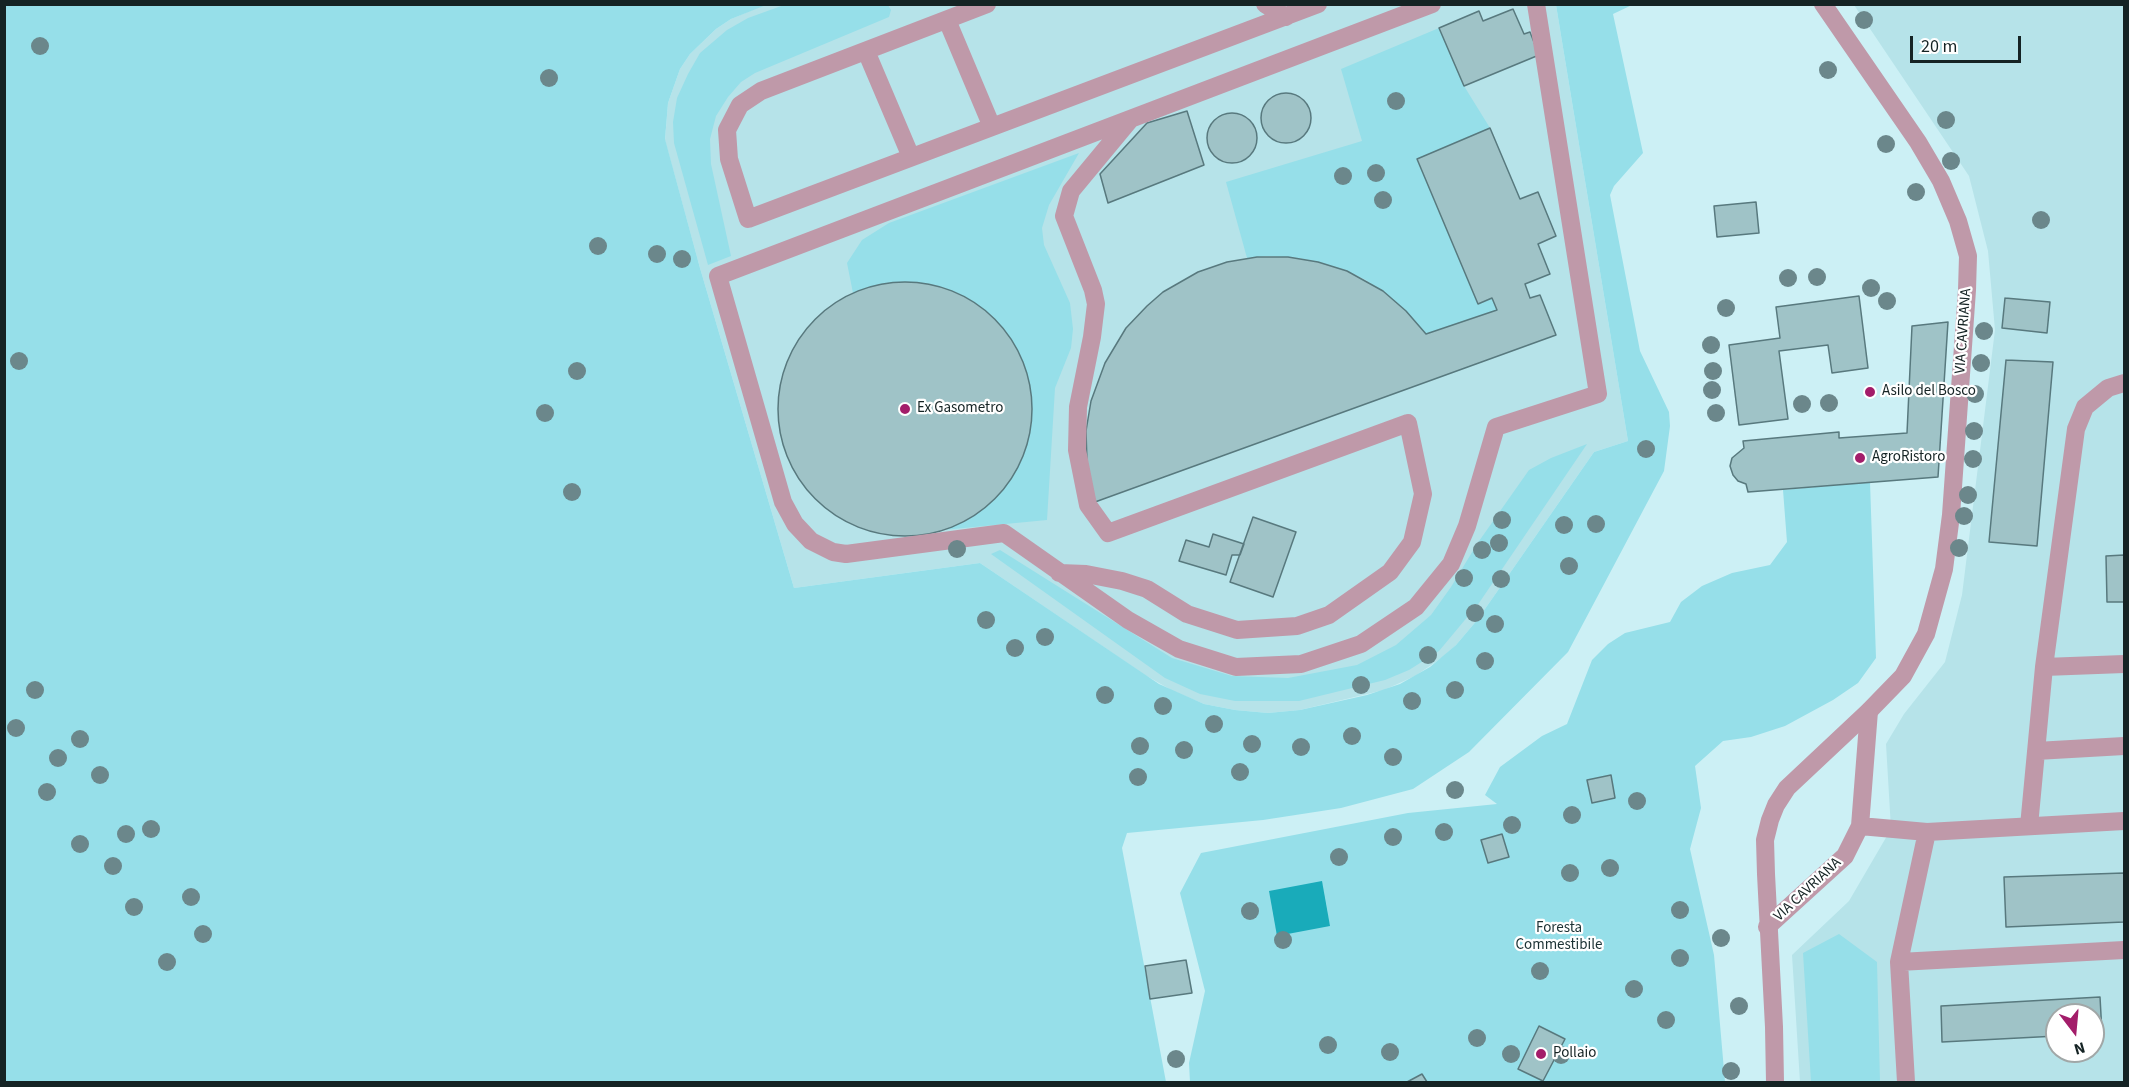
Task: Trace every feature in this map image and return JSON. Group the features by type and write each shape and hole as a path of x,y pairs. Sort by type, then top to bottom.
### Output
{"street":[{"path":"987,4 761,91 740,105 726,130 729,159 748,219 1318,4"},
{"path":"1265,4 1286,17"},
{"path":"1432,4 718,276 783,502 795,524 811,541 833,552 846,554 1004,533 1128,620 1179,649 1236,667 1301,664 1360,644 1416,608 1451,564 1467,526 1496,427 1598,394 1536,4"},
{"name":"VIA CAVRIANA","path":"1775,1083 1774,1027 1767,927 1766,840 1776,806 1787,788 1903,676 1926,634 1944,568 1968,290 1968,256 1958,221 1941,182 1918,142 1823,4"},
{"path":"947,20 992,127"},
{"path":"866,51 911,157"},
{"path":"1059,573 1086,574 1122,581 1147,590 1187,614 1237,630 1297,626 1329,615 1390,572 1412,542 1423,494 1407,423 1108,533 1088,505 1077,450 1078,407 1096,304 1093,290 1064,216 1071,191 1131,119"},
{"path":"2029,826 2044,667 2076,429 2085,407 2108,388 2124,383"},
{"path":"2044,667 2124,664"},
{"name":"VIA CAVRIANA","path":"1767,927 1845,856 1860,826 1869,711"},
{"path":"2036,751 2124,746"},
{"path":"1860,826 1927,832 2124,821"},
{"path":"1906,1083 1899,962 1927,832"},
{"path":"1899,962 2124,950"}],"shaded area":[{"path":"766,4 1556,5 1628,441 1594,452 1478,619 1443,657 1415,676 1384,690 1300,710 1268,713 1235,710 1204,704 1173,691 1145,675 980,563 794,588 665,140 668,103 680,69 690,54 716,29 731,19"},
{"path":"1854,5 2124,5 2124,1082 1800,1082 1792,955 1849,901 1891,829 1886,744 1904,714 1945,662 1962,595 1995,330 1988,251 1969,176"},
{"path":"1322,881 1330,926 1277,936 1269,891"}],"green space":[{"path":"4,5 766,5 731,19 716,29 690,54 680,69 668,103 665,139 700,268 794,588 980,563 1159,684 1204,704 1268,713 1300,710 1367,695 1400,684 1430,667 1456,645 1478,619 1594,452 1628,441 1556,5 1632,5 1613,14 1643,153 1614,186 1610,195 1640,351 1669,412 1670,426 1664,471 1568,652 1469,752 1413,789 1341,808 1263,820 1127,833 1122,848 1166,1082 5,1082"},
{"path":"784,5 888,5 891,10 889,17 755,73 741,82 728,97 716,116 710,139 711,164 731,256 708,265 674,143 673,122 677,98 700,53 727,30 748,18"},
{"path":"1439,28 1464,86 1490,128 1417,159 1478,304 1492,298 1497,310 1426,334 1391,298 1366,280 1347,271 1298,258 1267,256 1247,258 1226,182 1362,141 1341,69"},
{"path":"1079,153 1049,205 1042,228 1044,245 1070,303 1073,329 1071,348 1055,388 1047,520 943,530 970,518 993,500 1019,464 1025,451 1032,422 1031,393 1024,364 1018,350 1001,326 991,315 967,298 940,287 911,282 881,284 853,293 847,263 862,240 889,223"},
{"path":"1587,444 1479,603 1439,651 1409,670 1385,680 1299,701 1235,701 1200,694 1165,678 991,554 1000,550 1172,658 1232,676 1288,678 1357,665 1396,645 1431,615 1529,470 1551,458"},
{"name":"Foresta Commestibile","path":"1870,482 1876,658 1858,683 1833,700 1785,726 1751,737 1723,741 1695,766 1701,808 1690,849 1714,955 1725,1082 1190,1082 1189,1063 1205,991 1180,893 1201,853 1408,813 1497,804 1485,795 1500,767 1542,736 1567,724 1592,660 1608,644 1625,633 1670,622 1681,602 1702,586 1732,573 1770,565 1787,542 1783,490"},
{"path":"1839,934 1877,962 1880,1082 1811,1082 1803,953"}],"building":[{"path":"1513,9 1524,34 1530,32 1539,55 1464,86 1439,28 1479,11 1483,21"},
{"path":"1281,93 1291,93 1304,100 1311,113 1311,123 1304,136 1291,143 1281,143 1272,139 1265,132 1261,123 1261,113 1265,104 1272,97"},
{"path":"1187,111 1204,165 1108,203 1100,174 1147,123"},
{"path":"1227,113 1237,113 1250,120 1257,133 1257,143 1250,156 1237,163 1227,163 1218,159 1211,152 1207,143 1207,133 1211,124 1218,117"},
{"path":"1490,128 1520,199 1538,192 1556,236 1538,244 1550,274 1525,284 1530,298 1540,295 1556,335 1095,502 1087,462 1086,431 1091,401 1105,363 1126,328 1147,306 1163,292 1198,272 1227,262 1257,257 1288,257 1318,262 1347,271 1383,291 1406,311 1426,334 1497,310 1492,298 1478,304 1417,159"},
{"path":"1756,202 1759,233 1717,237 1714,206"},
{"name":"Ex Gasometro","path":"905,282 930,285 953,292 965,297 995,319 1017,349 1022,361 1029,384 1032,409 1029,434 1022,457 1017,469 995,499 965,521 953,526 930,533 905,536 880,533 857,526 845,521 815,499 793,469 788,457 781,434 778,409 781,384 788,361 793,349 815,319 845,297 857,292 880,285"},
{"path":"1859,296 1868,368 1832,373 1828,345 1779,351 1788,419 1739,425 1729,345 1780,338 1776,307"},
{"path":"2005,298 2050,302 2047,333 2002,328"},
{"path":"1948,322 1938,477 1748,492 1746,484 1738,481 1733,475 1730,466 1732,458 1744,448 1743,441 1839,432 1839,438 1907,433 1912,326"},
{"path":"2006,360 2053,362 2037,546 1989,542"},
{"path":"1253,517 1296,532 1273,597 1230,582"},
{"path":"1213,534 1244,544 1240,555 1232,555 1226,575 1179,561 1186,540 1209,547"},
{"path":"2124,555 2124,602 2107,602 2106,556"},
{"path":"1611,775 1615,798 1592,803 1587,780"},
{"path":"1502,834 1509,857 1488,863 1481,840"},
{"path":"2124,873 2124,922 2006,927 2004,877"},
{"path":"1186,960 1192,993 1150,999 1145,966"},
{"path":"2100,997 2100,1003 2045,1003 2045,1037 1942,1042 1941,1006"},
{"name":"Pollaio","path":"1539,1026 1565,1039 1543,1081 1518,1069"},
{"path":"1422,1074 1427,1082 1407,1082"}],"place":[{"name":"Asilo del Bosco","path":"1870,392"},
{"name":"Ex Gasometro","path":"905,409"},
{"name":"AgroRistoro","path":"1860,458"},
{"name":"Pollaio","path":"1541,1054"}]}
